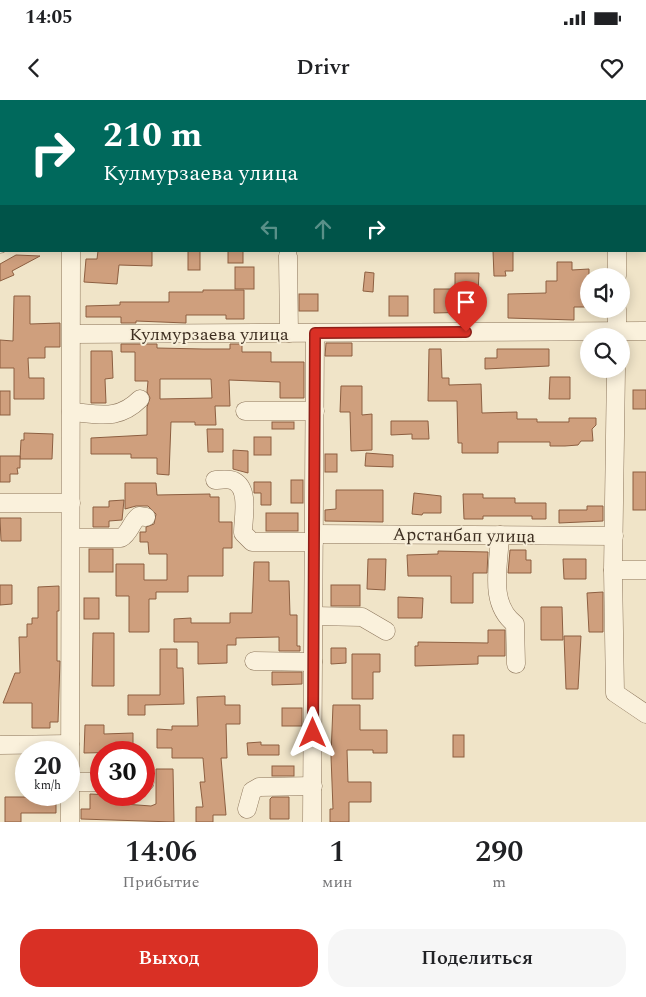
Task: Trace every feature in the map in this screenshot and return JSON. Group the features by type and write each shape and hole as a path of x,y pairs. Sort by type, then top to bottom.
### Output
{"street":[{"path":"70,741 71,252"},
{"path":"617,252 617,268"},
{"path":"288,256 289,333"},
{"name":"Кулмурзаева улица","path":"630,333 646,331"},
{"path":"312,822 315,333"},
{"name":"Кулмурзаева улица","path":"72,334 580,334"},
{"path":"616,378 613,570 615,693 646,714"},
{"path":"71,412 110,415 123,413 140,399"},
{"path":"245,411 315,411"},
{"name":"Арстанбап улица","path":"215,480 233,480 242,487 244,496 243,533 252,542 314,538 500,535 614,536"},
{"path":"0,503 71,503"},
{"path":"71,538 121,538 126,535 132,521 139,516 146,517"},
{"path":"500,535 497,599 504,615 515,624 516,664"},
{"path":"613,570 646,570"},
{"path":"314,616 362,617 386,631"},
{"path":"254,661 313,662"},
{"path":"0,745 15,745"},
{"path":"247,809 252,791 259,787 312,786"},
{"path":"70,806 70,822"}],"building":[{"path":"98,252 152,252 152,266 119,265 117,284 84,282 86,259 97,259"},
{"path":"188,252 200,252 200,270 188,270"},
{"path":"228,252 243,252 243,263 228,263"},
{"path":"493,252 513,252 513,271 505,271 506,276 494,276"},
{"path":"16,255 40,256 12,271 14,275 0,281 0,264"},
{"path":"557,262 572,262 572,270 580,270 580,307 574,307 574,320 508,318 508,294 546,293 546,281 557,281"},
{"path":"235,267 254,267 254,289 235,289"},
{"path":"365,272 374,273 373,292 363,291"},
{"path":"455,273 479,273 477,312 434,313 434,289 455,289"},
{"path":"203,290 244,290 244,319 226,319 226,315 186,315 186,323 136,321 136,323 121,323 121,317 86,317 86,306 120,305 120,302 169,302 169,292 203,292"},
{"path":"299,294 318,294 318,311 299,311"},
{"path":"14,296 30,296 30,324 60,323 60,347 45,347 45,358 28,358 29,378 44,378 44,399 14,399 14,368 0,368 0,340 13,341"},
{"path":"389,296 408,296 408,316 389,316"},
{"path":"326,343 352,343 352,356 325,356"},
{"path":"121,344 157,344 157,348 230,349 230,344 242,344 242,352 271,352 271,362 304,362 304,398 280,398 280,382 229,380 230,406 215,406 216,425 195,425 195,422 171,422 169,475 157,474 157,458 131,458 131,454 91,454 91,438 147,435 147,407 150,398 147,392 148,381 135,381 135,352 121,352","holes":["160,379 211,379 212,398 160,399"]},
{"path":"429,349 441,349 442,378 449,378 449,385 481,384 482,413 517,412 517,419 537,419 537,422 569,422 569,418 596,418 596,425 592,429 593,441 581,441 578,445 565,446 550,446 550,442 498,442 498,453 462,453 462,443 458,443 457,401 428,401"},
{"path":"497,349 549,349 549,366 485,369 485,358 497,358"},
{"path":"91,351 112,351 113,378 105,379 106,403 91,403"},
{"path":"550,377 570,377 570,399 549,399"},
{"path":"341,386 362,386 362,415 372,414 372,450 351,451 350,412 340,412"},
{"path":"633,390 646,390 646,409 633,409"},
{"path":"0,391 10,391 10,415 0,415"},
{"path":"391,421 428,421 429,439 412,439 412,434 391,435"},
{"path":"272,422 294,422 294,429 272,429"},
{"path":"207,429 223,429 223,452 208,452"},
{"path":"24,433 53,434 52,459 20,459 21,440 24,440"},
{"path":"254,437 271,437 271,455 254,455"},
{"path":"233,450 248,451 248,473 233,469"},
{"path":"366,453 393,455 393,467 365,466"},
{"path":"325,454 337,454 337,472 325,472"},
{"path":"0,456 20,456 20,468 17,468 18,474 10,474 10,482 0,482"},
{"path":"633,472 646,472 646,510 633,510"},
{"path":"291,480 303,480 303,503 291,503"},
{"path":"254,482 271,482 271,505 261,505 261,493 254,493"},
{"path":"125,483 156,483 157,495 210,494 210,497 219,497 219,522 232,522 232,548 223,548 223,576 188,576 188,592 156,592 156,599 149,599 149,632 129,632 129,596 116,596 116,564 144,564 144,580 167,580 167,554 149,554 148,542 140,542 140,532 146,532 146,527 154,524 156,514 148,506 136,506 125,509"},
{"path":"336,490 383,490 383,522 325,521 325,510 336,509"},
{"path":"414,493 441,496 441,513 412,514"},
{"path":"463,494 483,494 483,498 515,498 515,503 546,503 546,519 532,519 532,516 483,516 483,519 464,519"},
{"path":"124,500 122,520 109,521 109,527 93,527 93,507 109,507 109,501"},
{"path":"587,506 603,506 603,521 559,523 559,510 587,510"},
{"path":"266,513 298,513 298,531 266,531"},
{"path":"0,518 21,518 21,541 1,541"},
{"path":"89,549 113,549 113,572 89,572"},
{"path":"510,550 526,550 526,560 531,560 531,573 508,573"},
{"path":"438,551 488,552 487,573 473,573 473,603 451,603 451,576 408,576 407,555 438,554"},
{"path":"368,559 386,559 385,590 367,589"},
{"path":"563,559 586,559 586,579 564,579"},
{"path":"254,562 269,562 269,581 289,581 290,615 297,615 297,646 300,646 300,651 279,651 279,637 236,638 236,645 227,645 227,663 198,664 198,642 174,642 174,619 191,618 191,623 230,623 230,613 252,613"},
{"path":"0,585 12,585 12,604 0,605"},
{"path":"331,585 360,585 360,606 331,606"},
{"path":"59,586 59,611 57,611 57,661 60,661 58,722 50,722 50,728 32,728 32,703 3,703 15,673 20,673 19,637 27,637 27,624 32,624 32,618 38,618 38,587"},
{"path":"603,592 603,632 589,632 587,593"},
{"path":"398,597 423,598 422,618 398,618"},
{"path":"84,598 99,598 99,619 84,619"},
{"path":"541,607 562,607 563,640 541,640"},
{"path":"488,630 505,630 505,656 478,656 478,664 415,666 415,646 418,646 418,642 488,643"},
{"path":"93,633 114,633 114,686 92,686"},
{"path":"564,636 581,636 578,689 566,689"},
{"path":"331,648 346,648 346,663 331,664"},
{"path":"160,649 177,649 177,668 183,668 184,704 145,705 145,715 128,715 128,695 160,695"},
{"path":"352,654 380,654 380,672 373,672 373,699 352,699"},
{"path":"272,672 302,672 302,684 272,685"},
{"path":"225,696 225,705 240,705 240,724 226,724 227,758 221,758 226,815 213,815 213,822 196,822 196,807 203,807 200,782 205,782 203,758 172,758 172,748 157,748 157,729 172,730 172,726 198,726 197,697"},
{"path":"333,705 360,705 360,730 387,730 387,753 373,753 373,750 347,750 348,782 371,782 371,802 349,802 349,822 330,822 330,809 333,809 331,756"},
{"path":"282,708 302,708 302,726 282,726"},
{"path":"85,725 104,725 104,734 133,733 133,741 90,741 90,753 84,753"},
{"path":"453,735 464,735 464,757 453,757"},
{"path":"261,742 261,745 279,745 279,755 248,755 247,743"},
{"path":"272,766 294,766 294,776 272,776"},
{"path":"156,769 173,769 174,822 81,819 81,809 90,809 90,806 155,806"},
{"path":"5,797 15,797 15,806 56,806 56,813 21,813 21,822 5,822"},
{"path":"272,797 289,797 289,819 270,819 270,799"}],"route":[{"path":"313,733 315,333 466,332"}]}
